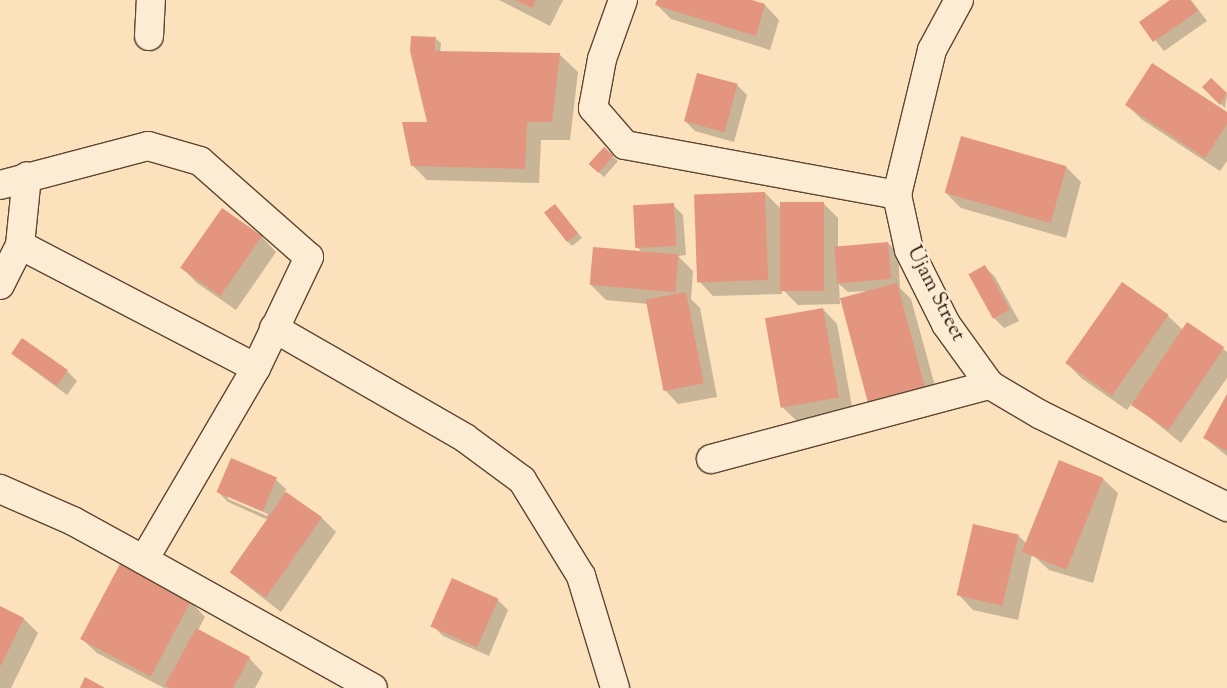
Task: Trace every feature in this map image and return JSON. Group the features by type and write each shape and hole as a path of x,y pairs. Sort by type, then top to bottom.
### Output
{"street":[{"path":"148,36 151,0"},
{"path":"622,0 602,59 593,108 625,145 897,194"},
{"name":"Ujam Street","path":"959,0 932,50 897,194 909,250 946,324 990,385 1083,436 1227,507"},
{"path":"0,185 27,176 116,157 148,146 200,161 309,257 256,368 144,560"},
{"path":"0,284 20,245 27,176"},
{"path":"20,245 256,368"},
{"path":"274,328 465,438 522,480 581,576 615,688"},
{"path":"711,459 990,385"},
{"path":"0,489 73,521 373,688"}],"building":[{"path":"515,0 536,0 532,8"},
{"path":"657,0 752,0 765,4 756,36 655,5"},
{"path":"1170,0 1190,0 1198,11 1153,42 1139,22"},
{"path":"411,36 436,37 435,51 560,53 552,122 527,122 525,169 411,166 402,122 427,122 410,51"},
{"path":"1152,63 1227,112 1227,124 1205,158 1125,105"},
{"path":"697,73 738,84 725,132 684,121"},
{"path":"1211,78 1227,93 1220,105 1202,87"},
{"path":"961,136 1067,166 1050,223 945,193"},
{"path":"604,147 614,156 598,173 589,164"},
{"path":"765,192 768,280 697,282 694,194"},
{"path":"780,202 824,202 824,291 780,291"},
{"path":"674,203 676,246 635,248 633,205"},
{"path":"555,204 578,233 567,242 544,213"},
{"path":"222,208 262,236 220,296 180,268"},
{"path":"888,242 891,279 837,284 834,247"},
{"path":"593,247 679,254 675,292 590,285"},
{"path":"985,265 1010,310 993,319 968,274"},
{"path":"1122,282 1169,315 1112,396 1065,363"},
{"path":"897,283 927,393 870,408 840,298"},
{"path":"686,292 704,383 663,391 646,300"},
{"path":"823,308 839,398 781,408 765,318"},
{"path":"1187,322 1224,347 1168,430 1131,405"},
{"path":"22,338 68,370 57,386 11,354"},
{"path":"1227,394 1227,451 1203,438"},
{"path":"231,458 277,478 263,512 217,492"},
{"path":"1059,460 1104,478 1066,570 1022,552"},
{"path":"286,492 322,517 266,598 230,572"},
{"path":"973,524 1019,535 1002,606 957,595"},
{"path":"120,564 191,602 151,677 80,639"},
{"path":"452,578 499,599 477,647 430,626"},
{"path":"0,606 24,618 0,667"},
{"path":"196,628 250,657 233,688 170,688 165,685"},
{"path":"85,677 105,688 80,688"}]}
